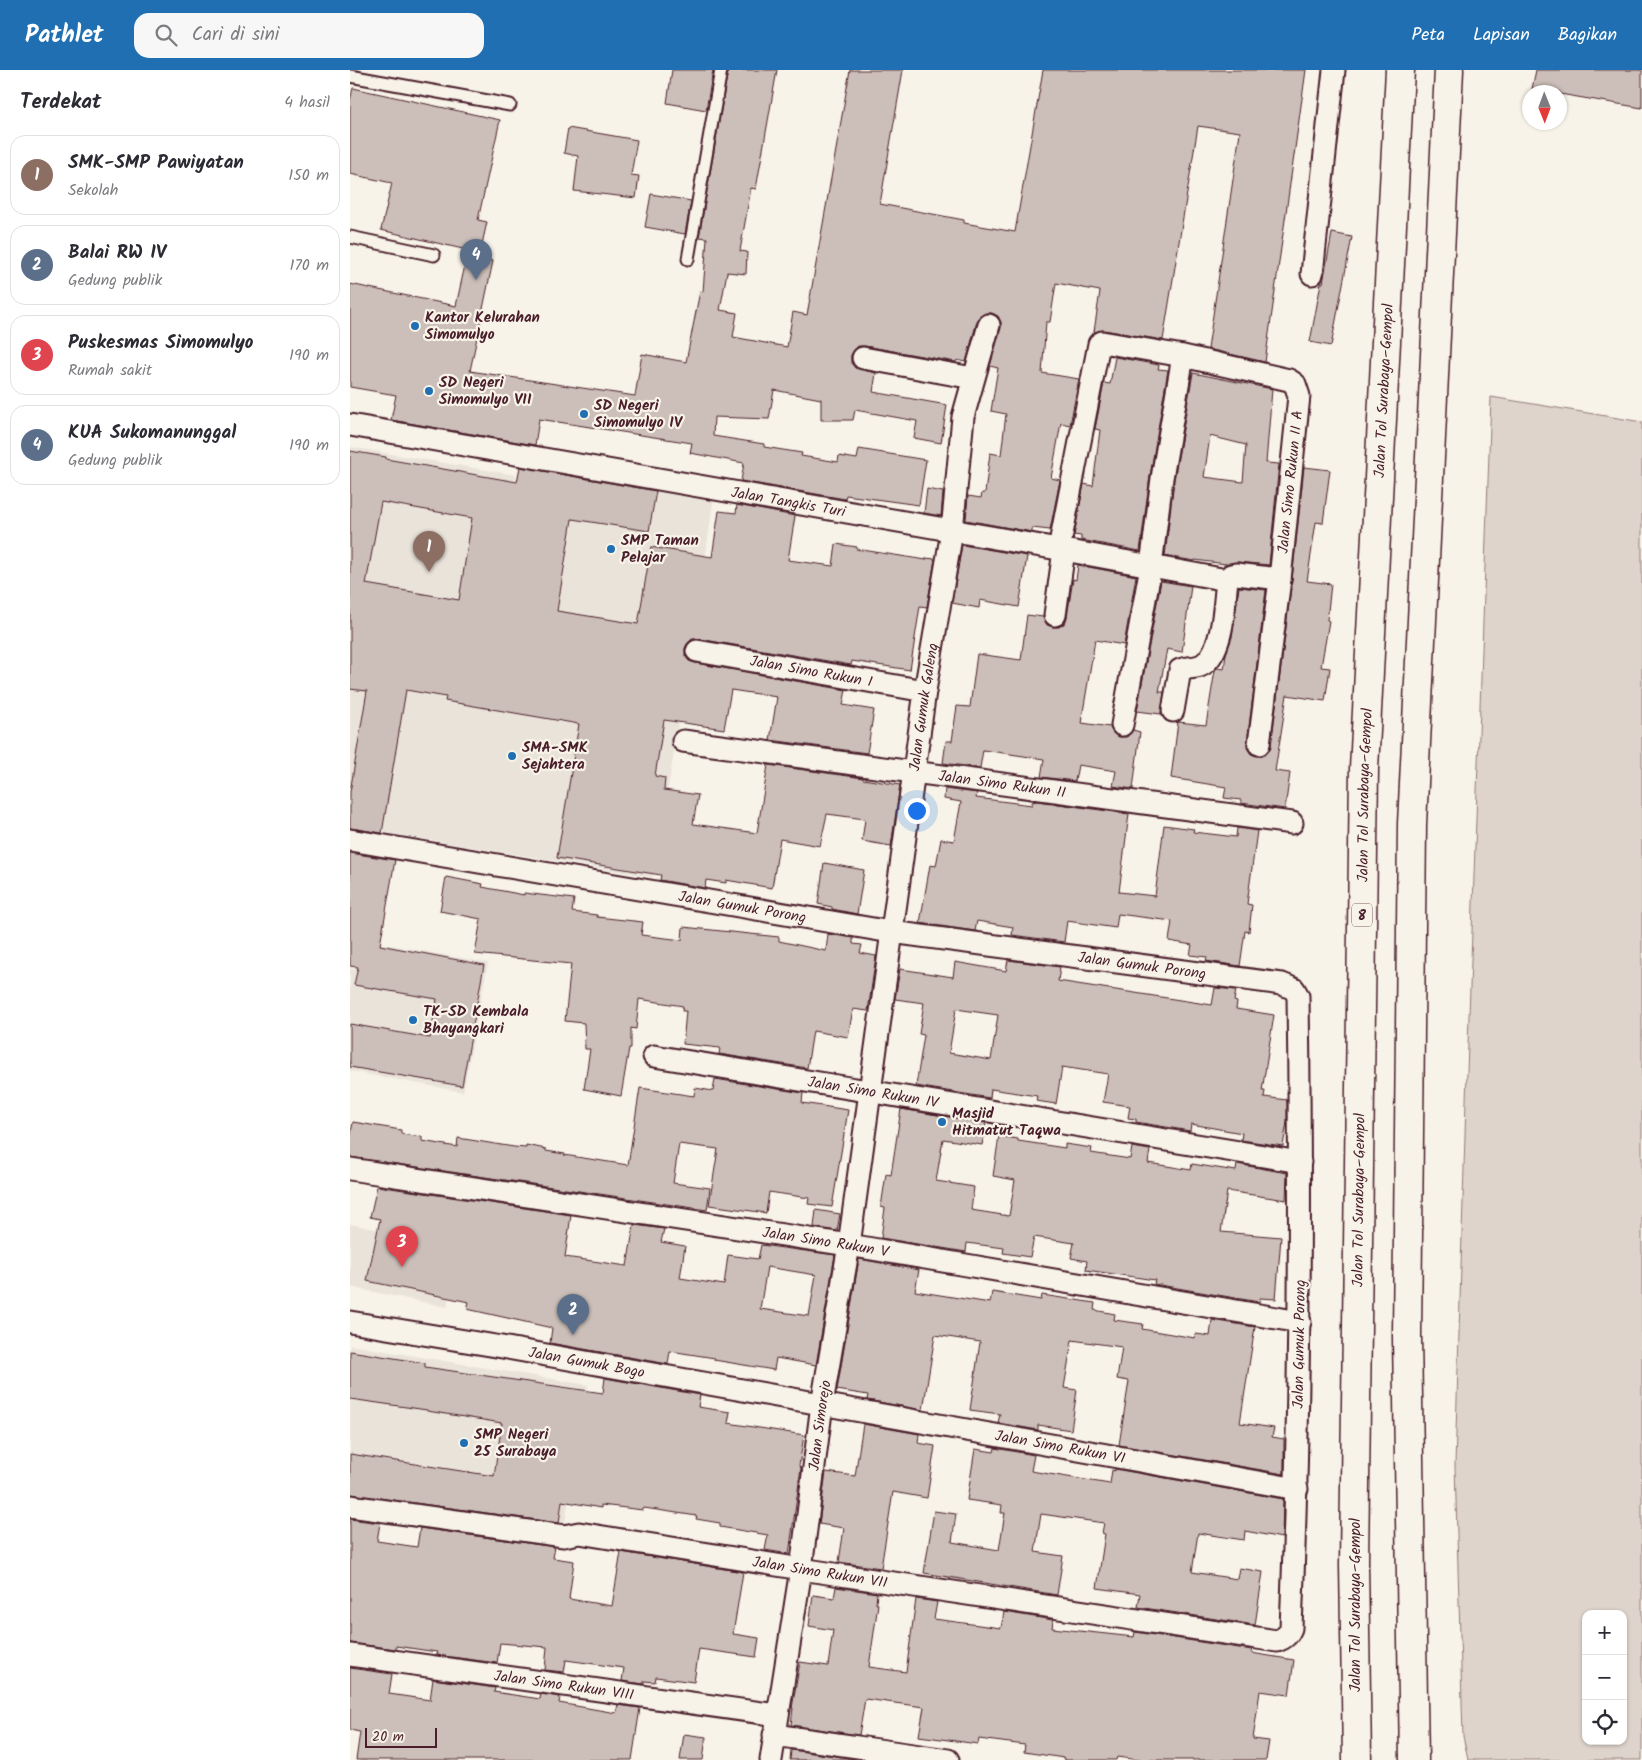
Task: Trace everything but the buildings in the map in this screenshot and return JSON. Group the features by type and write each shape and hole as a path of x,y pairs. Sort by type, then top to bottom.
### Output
{"highway":[{"name":"Jalan Tol Surabaya–Gempol","path":"1356,1760 1354,1564 1364,769 1400,70"},
{"path":"1414,1760 1407,1337 1412,824 1449,70"}],"street":[{"path":"1312,274 1334,70"},
{"name":"Jalan Gumuk Galeng","path":"870,1092 925,691 952,530 963,418 989,325"},
{"path":"1055,615 1061,549 1099,344 1102,342 1183,356 1162,478 1151,566 1122,725"},
{"name":"Jalan Simo Rukun II A","path":"1183,356 1289,380 1295,384 1299,396 1280,579 1259,744"},
{"path":"863,358 973,378"},
{"name":"Jalan Tangkis Turi","path":"350,425 1061,549 1227,580"},
{"path":"1173,711 1180,670 1184,668 1197,668 1206,663 1218,643 1227,580 1234,574 1280,579"},
{"name":"Jalan Simo Rukun I","path":"697,651 925,691"},
{"name":"Jalan Simo Rukun II","path":"682,741 1292,823"},
{"name":"Jalan Gumuk Porong","path":"350,840 891,932 1282,984 1294,989 1298,996 1300,1322 1297,1489 1291,1628 1288,1635"},
{"name":"Jalan Simo Rukun IV","path":"654,1056 1300,1162"},
{"name":"Jalan Simorejo","path":"771,1760 801,1569 822,1404 849,1245 870,1092"},
{"name":"Jalan Simo Rukun V","path":"350,1169 849,1245 1300,1322"},
{"name":"Jalan Gumuk Bogo","path":"350,1322 822,1404"},
{"name":"Jalan Simo Rukun VI","path":"822,1404 1297,1489"},
{"name":"Jalan Simo Rukun VII","path":"350,1506 564,1536 579,1533 801,1569 1277,1641 1288,1635"},
{"name":"Jalan Simo Rukun VIII","path":"350,1655 776,1725 948,1760"}],"lane":[{"path":"688,259 721,70"},
{"path":"350,76 510,105"},
{"path":"350,237 434,255"}],"shaded area":[{"path":"1491,397 1642,422 1642,1760 1468,1760 1463,1736 1455,1466"},
{"path":"350,447 516,475 508,521 495,646 350,622"},
{"name":"SMP Taman Pelajar","path":"519,462 714,495 688,684 500,648 511,515"},
{"name":"SMA-SMK Sejahtera","path":"350,630 685,686 653,877 350,827"},
{"name":"TK-SD Kembala Bhayangkari","path":"362,940 488,963 463,1092 350,1071 350,969 356,969"},
{"path":"350,1224 459,1246 447,1307 350,1287"},
{"name":"SMP Negeri 25 Surabaya","path":"350,1345 588,1385 563,1534 350,1501"}],"place":[{"name":"KUA Sukomanunggal","path":"476,280"},
{"name":"Kantor Kelurahan Simomulyo","path":"415,326"},
{"name":"SD Negeri Simomulyo VII","path":"429,391"},
{"name":"SD Negeri Simomulyo IV","path":"584,414"},
{"name":"SMP Taman Pelajar","path":"611,549"},
{"name":"SMK-SMP Pawiyatan","path":"429,572"},
{"name":"SMA-SMK Sejahtera","path":"512,756"},
{"name":"TK-SD Kembala Bhayangkari","path":"413,1020"},
{"name":"Masjid Hitmatut Taqwa","path":"942,1122"},
{"name":"Puskesmas Simomulyo","path":"402,1267"},
{"name":"Balai RW IV","path":"573,1335"},
{"name":"SMP Negeri 25 Surabaya","path":"464,1443"}]}
